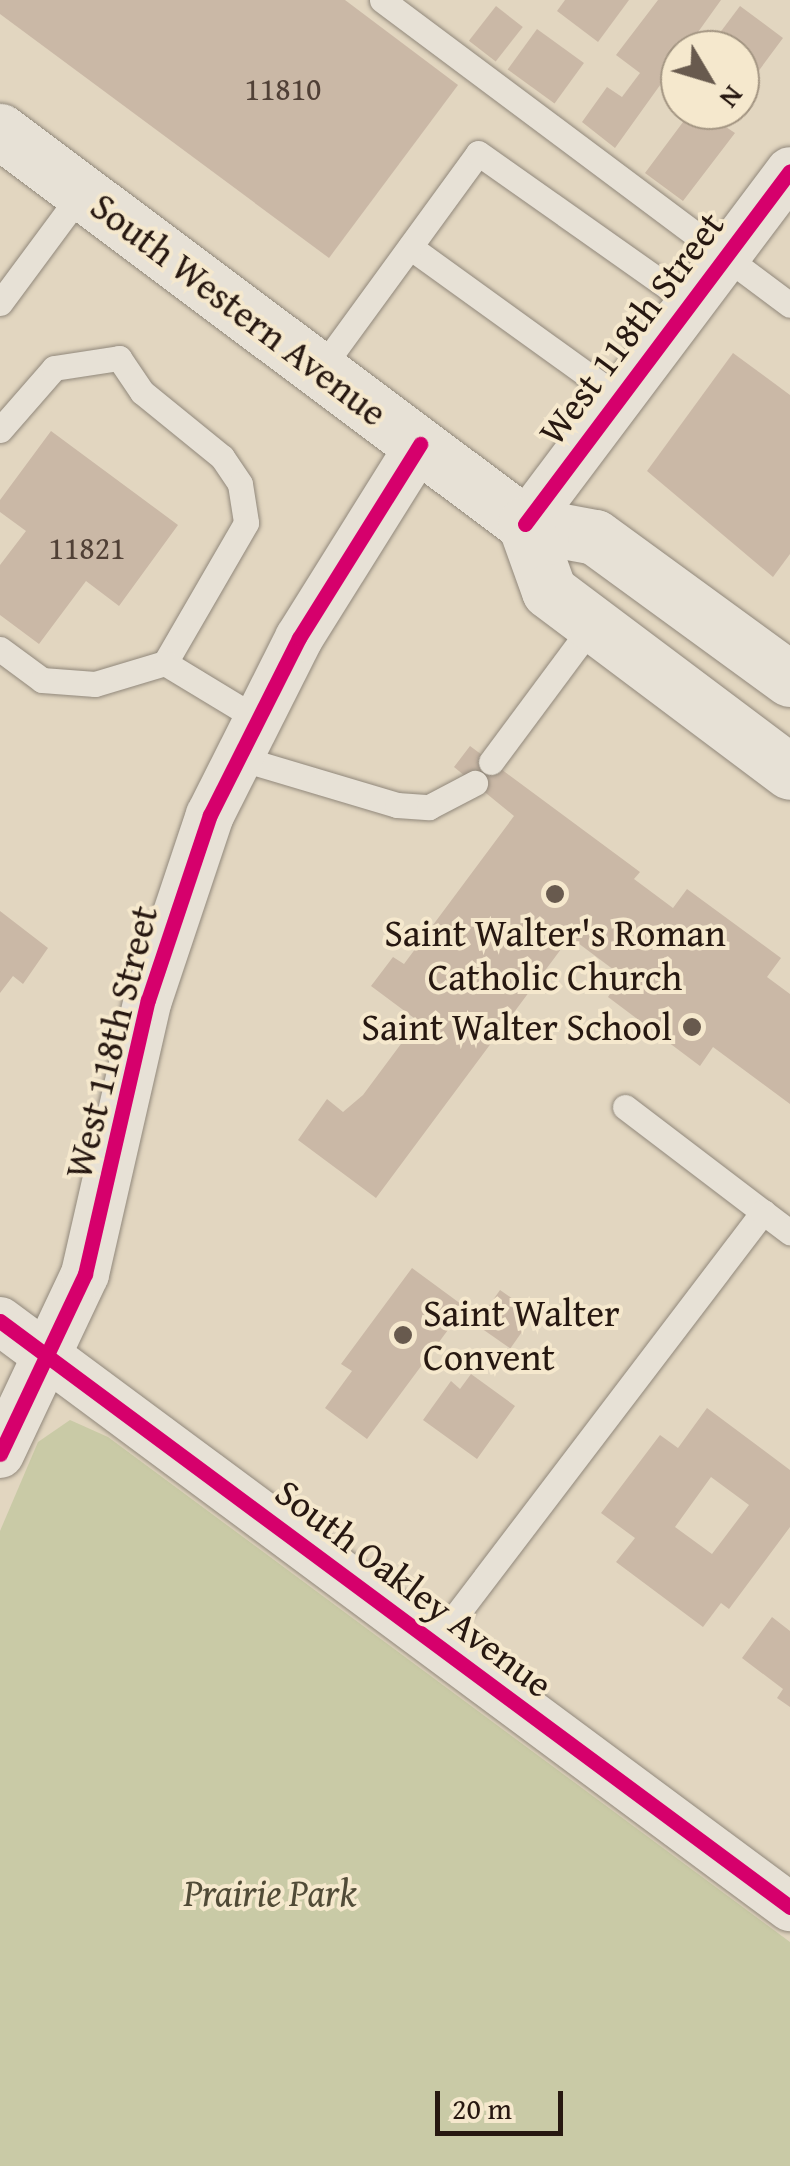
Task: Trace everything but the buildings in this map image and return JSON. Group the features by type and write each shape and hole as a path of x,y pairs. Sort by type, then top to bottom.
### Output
{"main road":[{"name":"South Western Avenue","path":"7,152 82,192 525,524 595,537 788,674"},
{"path":"525,524 550,591 790,772"}],"street":[{"name":"West 118th Street","path":"525,524 790,170"},
{"name":"West 118th Street","path":"0,1454 50,1358 104,1210 176,906 245,737 420,444"},
{"name":"South Oakley Avenue","path":"0,1322 790,1907"}],"lane":[{"path":"382,0 790,304"},
{"path":"320,370 478,152 691,303"},
{"path":"0,303 82,192"},
{"path":"410,246 619,398"},
{"path":"0,430 54,368 119,358 142,392 222,457 240,484 246,523 166,663 95,684 42,680 0,649"},
{"path":"491,762 592,626"},
{"path":"166,663 245,737 396,805 429,807 475,782"},
{"path":"625,1107 790,1232"},
{"path":"434,1643 763,1212"}],"green space":[{"name":"Prairie Park","path":"70,1420 108,1437 790,1942 790,2166 0,2166 0,1531 38,1442"}],"cycle path":[{"path":"525,524 790,171"},
{"path":"0,1454 85,1274 148,1000 210,815 299,638 420,444"},
{"path":"0,1321 790,1907"}],"place":[{"name":"Saint Walter's Roman Catholic Church","path":"555,894"},
{"name":"Saint Walter School","path":"692,1027"},
{"name":"Saint Walter Convent","path":"403,1335"}]}
